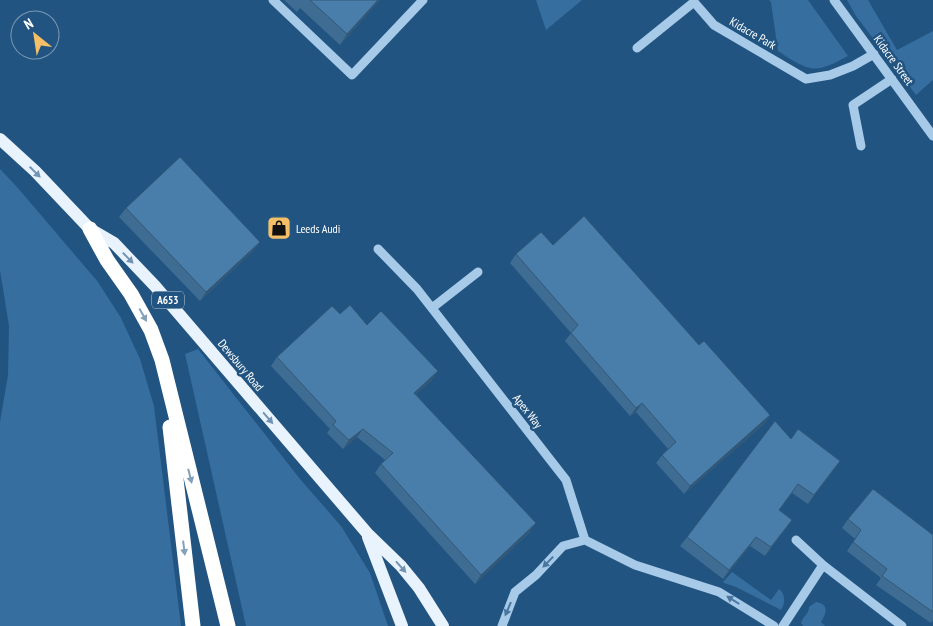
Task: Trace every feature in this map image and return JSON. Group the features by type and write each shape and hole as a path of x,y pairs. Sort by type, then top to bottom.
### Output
{"highway":[{"path":"90,229 151,330 162,360 228,626"},
{"path":"162,360 193,626"}],"main road":[{"name":"Dewsbury Road","path":"0,139 35,171 90,229 114,243 155,286 366,533 401,566 420,588 443,626"},
{"name":"A653","path":"366,533 402,626"}],"street":[{"path":"273,0 352,75 423,0"},
{"name":"Kidacre Street","path":"834,0 933,136"},
{"name":"Kidacre Park","path":"636,48 694,2 714,25 806,79 830,75 853,66 874,54"},
{"path":"861,146 853,105 892,78"},
{"name":"Apex Way","path":"378,249 432,308 566,480 585,540"},
{"path":"432,308 478,272"},
{"path":"502,626 515,592 536,575 564,546 585,540 635,565 719,592 774,626"},
{"path":"796,540 823,565 902,626"},
{"path":"783,626 823,565"}],"shaded area":[{"path":"536,0 582,0 546,30"},
{"path":"769,0 808,0 848,56 830,65 815,69 802,65 778,51 771,2"},
{"path":"847,0 868,0 897,50 933,31 933,80 916,95 856,16"},
{"path":"0,169 98,282 121,318 140,359 154,406 181,626 0,626 0,422 8,375 9,326 0,270"},
{"path":"198,349 300,479 341,526 370,573 388,626 246,626 185,354"},
{"path":"732,572 771,600 779,589 784,599 781,610 736,587 724,583"},
{"path":"816,602 825,607 826,610 821,622 825,626 803,626 801,623 809,607"}],"building":[{"path":"310,0 378,0 347,34"},
{"path":"180,157 260,242 206,292 126,208"},
{"path":"584,216 699,345 704,341 770,415 690,486 662,455 676,442 642,403 636,408 571,333 578,325 516,254 541,232 553,245"},
{"path":"350,305 367,325 381,311 438,371 414,393 536,523 481,575 381,464 393,453 363,429 349,440 333,425 336,421 277,357 332,306 340,314"},
{"path":"775,421 791,439 798,429 840,461 814,495 798,484 779,510 792,520 771,547 756,537 729,570 687,537"},
{"path":"873,489 933,535 933,612 882,576 887,569 853,542 861,530 848,519"}],"place":[{"name":"Leeds Audi","path":"279,228"}]}
